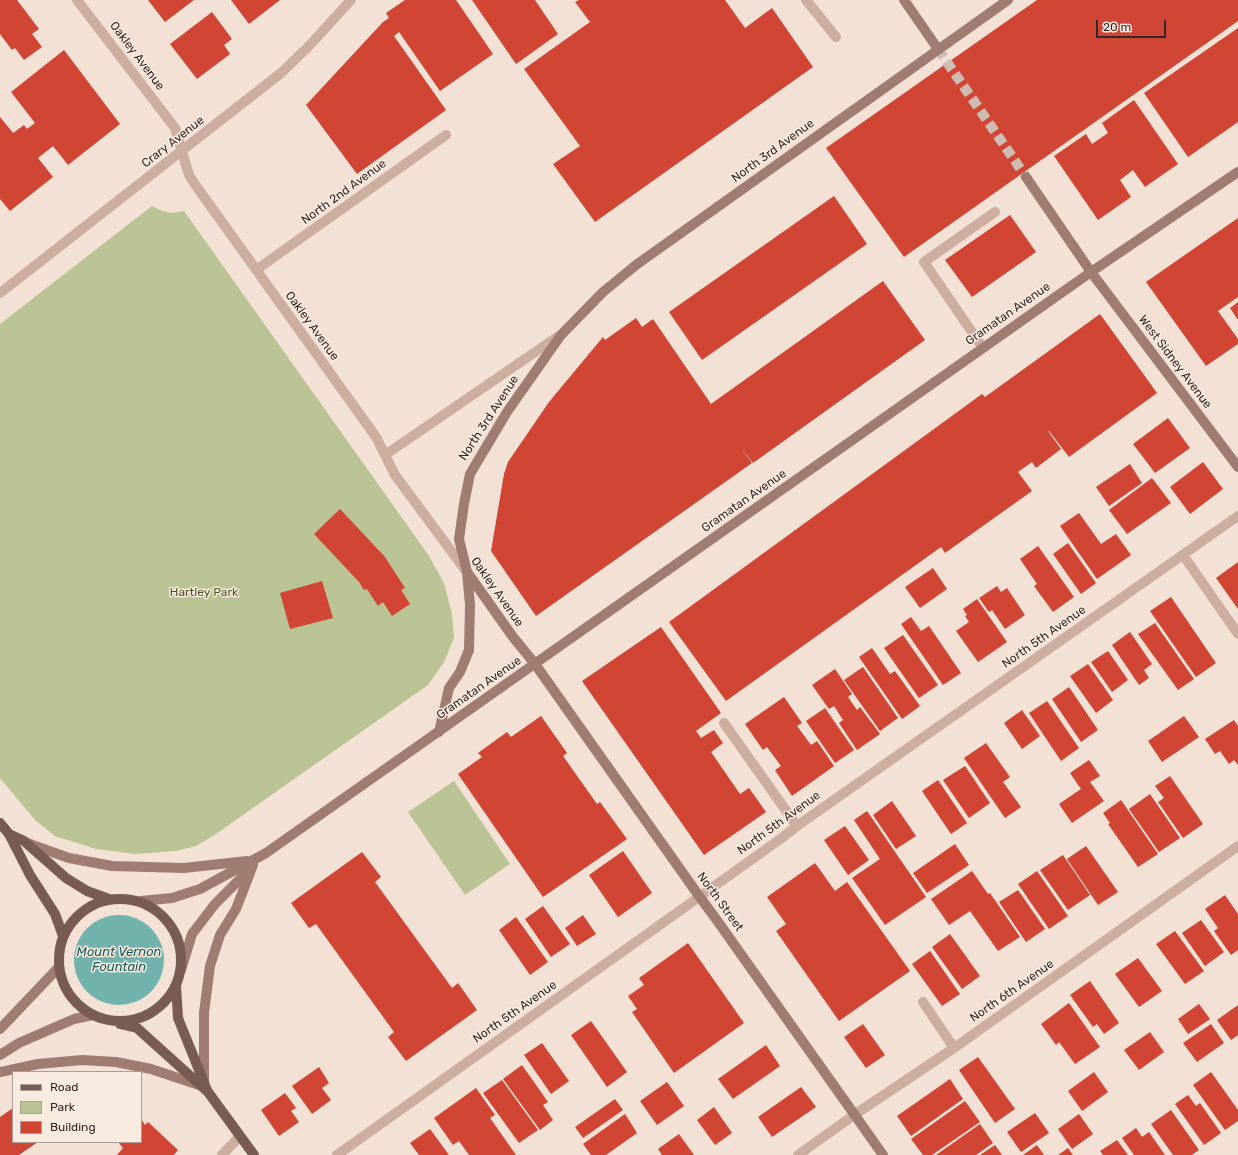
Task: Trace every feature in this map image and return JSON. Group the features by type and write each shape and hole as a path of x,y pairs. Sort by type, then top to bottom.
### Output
{"main road":[{"path":"904,0 938,49"},
{"name":"North 3rd Avenue","path":"468,572 459,539 470,474 507,412 561,334 603,292 636,265 1008,0"},
{"name":"Gramatan Avenue","path":"140,901 172,898 200,889 266,853 1091,272 1238,172"},
{"name":"West Sidney Avenue","path":"1026,177 1091,272 1238,467"},
{"path":"439,732 449,688 460,672 469,650 470,605 468,572"},
{"name":"Oakley Avenue","path":"468,572 513,637 535,664"},
{"name":"North Street","path":"535,664 883,1155"},
{"path":"0,823 9,834 30,876 55,914 63,936"},
{"path":"9,834 69,858 112,866 184,868 252,862 236,909 220,935 210,966 204,1013 202,1083"},
{"path":"24,841 66,878 87,891 108,899"},
{"name":"Gramatan Avenue","path":"181,970 192,934 215,904 252,862"},
{"path":"108,1020 124,1021 140,1018 154,1011 166,1000 176,986 181,970 181,952 177,936 168,921 156,910 140,901 124,898 108,899 94,904 81,912 70,923 63,936 59,951 59,967 62,982 80,1007 94,1015 108,1020 137,1028 202,1083"},
{"path":"0,1029 59,967"},
{"path":"176,986 178,1018 202,1083 254,1155"},
{"path":"0,1055 19,1043 74,1019 94,1015"},
{"path":"0,1072 38,1064 82,1060 116,1062 151,1069 202,1083"}],"street":[{"name":"Oakley Avenue","path":"77,0 175,128 189,175 376,437 395,475 468,572"},
{"name":"Crary Avenue","path":"0,292 281,73 309,46 351,0"},
{"path":"806,0 836,37"},
{"name":"North 2nd Avenue","path":"256,270 446,136"},
{"path":"983,348 924,262 996,212"},
{"name":"North 3rd Avenue","path":"386,455 561,334"},
{"name":"North 5th Avenue","path":"337,1155 797,826 1238,516"},
{"path":"1183,555 1238,634"},
{"path":"724,723 797,826"},
{"name":"North 6th Avenue","path":"798,1155 854,1115 954,1048 1238,846"},
{"path":"923,1002 954,1048"},
{"path":"222,1155 240,1136"}],"green space":[{"name":"Hartley Park","path":"152,206 162,211 172,213 184,211 429,556 444,583 452,614 454,638 444,662 428,685 213,836 196,846 176,851 135,854 96,849 55,836 35,820 0,778 0,324"},
{"path":"454,781 510,864 465,895 408,812"}],"water":[{"name":"Mount Vernon Fountain","path":"119,915 136,918 151,928 161,943 164,960 161,977 151,992 136,1002 119,1005 102,1002 87,992 77,977 74,960 77,943 87,928 102,918"}],"building":[{"path":"0,0 17,0 39,29 32,34 42,47 24,60 15,48 12,50 0,34"},
{"path":"148,0 194,0 165,22"},
{"path":"231,0 280,0 249,24"},
{"path":"405,0 456,0 493,54 440,91 399,32 394,36 446,110 357,174 306,105 383,22 389,18 386,13"},
{"path":"472,0 535,0 558,34 516,64"},
{"path":"579,0 725,0 745,28 772,8 813,67 595,222 553,164 580,146 524,69 590,22 575,2"},
{"path":"1037,0 1238,0 1238,21 904,257 826,148"},
{"path":"212,12 232,39 224,45 230,54 197,79 170,44"},
{"path":"1238,28 1238,122 1188,157 1144,93"},
{"path":"64,50 120,124 68,165 53,146 38,158 53,177 10,211 0,199 0,117 13,133 24,125 27,129 35,123 11,92"},
{"path":"1134,100 1178,164 1145,187 1133,170 1120,180 1131,197 1098,220 1054,156 1086,134 1092,144 1108,133 1102,123"},
{"path":"834,196 867,244 702,360 669,312"},
{"path":"1010,215 1036,252 972,297 945,260"},
{"path":"1238,218 1238,297 1218,311 1238,339 1238,344 1206,366 1146,282"},
{"path":"883,281 925,340 753,463 741,448 752,463 536,616 491,551 504,474 508,462 549,402 603,337 605,340 636,318 642,327 653,319 711,404"},
{"path":"1238,302 1238,320 1230,308"},
{"path":"1100,314 1157,393 1069,457 1048,431 1061,449 1036,468 1032,462 1018,472 1032,491 945,553 941,547 726,701 669,622 982,394 985,397"},
{"path":"1168,418 1190,448 1155,473 1133,444"},
{"path":"1203,462 1223,489 1190,514 1170,487"},
{"path":"1130,464 1142,483 1109,506 1096,487"},
{"path":"1152,478 1171,503 1127,534 1109,510"},
{"path":"340,509 385,557 405,588 401,590 410,604 392,616 383,602 378,606 367,589 364,590 359,582 314,534"},
{"path":"1079,513 1101,544 1116,534 1131,555 1097,579 1060,526"},
{"path":"1068,543 1096,583 1081,594 1053,554"},
{"path":"1038,546 1074,597 1053,612 1034,586 1037,584 1020,559"},
{"path":"1238,562 1238,609 1216,578"},
{"path":"933,568 947,589 920,608 905,587"},
{"path":"322,581 333,618 290,629 280,593"},
{"path":"997,586 1001,592 1007,588 1025,615 1005,629 992,610 989,612 979,598"},
{"path":"1171,597 1216,663 1196,677 1150,611"},
{"path":"977,599 1007,642 978,662 956,631 969,622 963,609"},
{"path":"911,617 921,631 929,626 961,673 943,685 901,624"},
{"path":"1155,623 1194,679 1178,690 1138,634"},
{"path":"661,627 721,713 696,731 701,738 714,730 723,743 711,752 740,794 749,788 766,812 704,855 582,681"},
{"path":"1130,632 1152,664 1144,670 1149,678 1139,685 1112,645"},
{"path":"903,635 938,685 919,698 884,648"},
{"path":"872,648 890,674 895,671 920,706 902,719 859,657"},
{"path":"1108,651 1128,680 1112,692 1091,662"},
{"path":"1088,664 1113,700 1096,713 1070,676"},
{"path":"863,667 898,718 880,731 844,680"},
{"path":"835,669 852,694 848,697 857,710 860,707 880,734 857,750 839,723 843,720 834,706 829,709 812,685"},
{"path":"1069,687 1098,730 1081,742 1052,699"},
{"path":"784,697 802,723 797,726 811,745 817,741 834,766 792,796 775,770 781,766 767,747 763,750 745,724"},
{"path":"1047,701 1079,748 1061,761 1029,713"},
{"path":"825,708 854,750 835,763 806,721"},
{"path":"1022,710 1040,736 1022,749 1004,723"},
{"path":"541,716 567,753 563,756 597,804 600,802 627,839 543,897 458,774 482,757 478,753 507,732 511,737"},
{"path":"1184,716 1199,737 1162,762 1148,741"},
{"path":"1234,720 1238,726 1238,765 1234,760 1229,764 1220,751 1215,754 1205,739"},
{"path":"986,743 1010,777 1003,782 1021,807 1005,818 964,758"},
{"path":"1089,760 1100,776 1090,782 1104,801 1072,823 1059,804 1081,789 1070,773"},
{"path":"965,766 990,803 969,818 943,780"},
{"path":"1170,776 1203,824 1183,838 1158,802 1164,798 1155,786"},
{"path":"938,780 967,823 951,834 922,791"},
{"path":"1150,794 1180,838 1159,852 1129,809"},
{"path":"1121,800 1158,854 1138,867 1108,824 1110,823 1103,813"},
{"path":"892,801 916,836 896,849 873,815"},
{"path":"867,811 926,897 885,925 852,878 880,859 854,820"},
{"path":"845,826 869,860 848,875 824,840"},
{"path":"955,844 969,865 927,893 913,873"},
{"path":"1086,846 1118,892 1098,905 1067,859"},
{"path":"623,851 652,893 618,917 589,875"},
{"path":"362,852 381,877 375,882 452,988 458,983 477,1010 406,1061 388,1037 394,1032 316,924 309,928 291,903"},
{"path":"1063,855 1090,895 1068,910 1040,870"},
{"path":"815,863 835,891 847,882 910,971 839,1021 776,931 786,924 767,897"},
{"path":"972,871 988,894 990,893 1020,937 998,951 970,911 949,925 931,899"},
{"path":"1037,871 1068,916 1049,929 1018,884"},
{"path":"1018,890 1045,929 1026,942 999,902"},
{"path":"1225,895 1238,914 1238,950 1231,955 1214,931 1218,928 1205,909"},
{"path":"543,906 570,944 551,957 525,919"},
{"path":"583,915 596,934 577,946 565,928"},
{"path":"516,917 548,962 530,975 499,930"},
{"path":"1201,920 1224,952 1205,966 1182,933"},
{"path":"1175,931 1204,971 1185,984 1156,944"},
{"path":"950,934 980,976 962,989 932,947"},
{"path":"688,943 744,1023 674,1073 632,1012 637,1009 628,996 644,985 639,978"},
{"path":"930,951 960,994 942,1006 912,964"},
{"path":"1138,958 1162,991 1139,1007 1115,974"},
{"path":"1090,981 1119,1023 1104,1034 1097,1024 1093,1027 1070,995"},
{"path":"1069,1003 1100,1047 1075,1064 1059,1042 1056,1045 1041,1024"},
{"path":"1199,1004 1210,1019 1188,1034 1178,1019"},
{"path":"1238,1005 1238,1035 1231,1040 1217,1020"},
{"path":"591,1021 627,1072 607,1087 571,1035"},
{"path":"863,1024 885,1055 866,1068 844,1037"},
{"path":"1211,1024 1224,1043 1197,1062 1183,1043"},
{"path":"1150,1032 1164,1052 1139,1070 1124,1050"},
{"path":"542,1043 569,1081 551,1094 524,1055"},
{"path":"766,1045 780,1066 733,1099 718,1079"},
{"path":"978,1057 1015,1109 995,1123 959,1070"},
{"path":"522,1065 548,1102 543,1105 553,1120 540,1130 503,1079"},
{"path":"319,1067 329,1083 322,1088 331,1100 312,1114 292,1086"},
{"path":"1094,1072 1108,1092 1082,1111 1068,1091"},
{"path":"1211,1072 1238,1110 1238,1121 1225,1130 1193,1085"},
{"path":"950,1079 963,1099 911,1136 897,1116"},
{"path":"502,1080 538,1130 519,1143 483,1093"},
{"path":"667,1082 684,1106 657,1125 640,1101"},
{"path":"801,1087 816,1107 772,1137 758,1117"},
{"path":"476,1088 495,1115 490,1118 516,1155 469,1155 459,1141 453,1145 434,1118"},
{"path":"285,1093 296,1108 291,1111 299,1122 279,1136 261,1110"},
{"path":"1188,1095 1196,1106 1200,1103 1221,1133 1204,1145 1175,1104"},
{"path":"615,1099 623,1110 583,1138 575,1127"},
{"path":"965,1101 980,1122 932,1155 923,1155 911,1139"},
{"path":"714,1107 732,1133 715,1145 697,1120"},
{"path":"12,1109 12,1143 37,1143 19,1155 0,1155 0,1117"},
{"path":"1171,1110 1199,1150 1192,1155 1173,1155 1151,1124"},
{"path":"1035,1113 1049,1133 1021,1152 1007,1132"},
{"path":"625,1114 637,1133 606,1155 591,1155 583,1144"},
{"path":"1079,1114 1093,1134 1072,1149 1058,1129"},
{"path":"142,1120 145,1125 148,1122 178,1150 174,1155 117,1155 123,1148 119,1143 142,1143"},
{"path":"980,1124 993,1143 976,1155 936,1155"},
{"path":"1136,1128 1142,1137 1149,1132 1165,1155 1134,1155 1122,1138"},
{"path":"430,1129 449,1155 419,1155 410,1143"},
{"path":"679,1134 694,1155 662,1155 658,1149"},
{"path":"1117,1140 1128,1155 1103,1155 1100,1151"},
{"path":"995,1145 1002,1155 980,1155"},
{"path":"1037,1145 1044,1155 1023,1155"},
{"path":"1068,1148 1073,1155 1058,1155"}],"tunnel":[{"path":"938,49 1026,177"}]}
